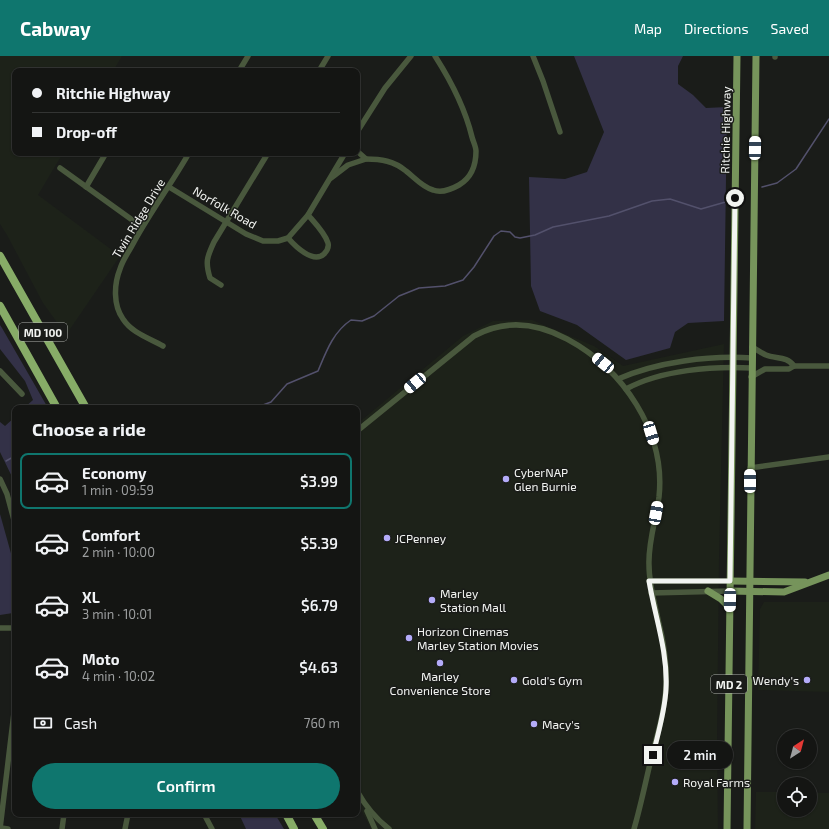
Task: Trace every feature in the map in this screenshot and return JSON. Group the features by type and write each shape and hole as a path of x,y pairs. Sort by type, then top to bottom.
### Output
{"highway":[{"name":"MD 100","path":"0,256 84,405"},
{"name":"MD 100","path":"0,306 55,405"},
{"path":"288,817 294,829"},
{"path":"316,817 323,829"}],"main road":[{"name":"Ritchie Highway","path":"727,829 737,56"},
{"name":"MD 2","path":"747,829 750,468 756,56"},
{"path":"730,591 784,592 829,575"},
{"path":"730,581 811,581"},
{"path":"708,591 724,601 730,608"}],"street":[{"path":"241,68 248,56"},
{"path":"321,68 328,56"},
{"path":"360,127 385,88 411,56"},
{"path":"533,56 560,132"},
{"path":"329,179 348,165 366,159 377,159 392,162 404,169 421,184 433,190 445,191 466,182 472,173 476,151 470,126 459,100 436,57"},
{"path":"360,154 366,159"},
{"path":"86,187 104,156"},
{"name":"Twin Ridge Drive","path":"163,346 132,329 122,318 117,302 115,286 120,268 142,227 169,187 187,156"},
{"path":"221,285 210,278 207,267 207,257 214,242 266,156"},
{"path":"308,215 325,237 328,245 326,252 321,256 316,257 308,255 294,245 288,238 308,215 342,156"},
{"path":"60,168 142,227"},
{"name":"Norfolk Road","path":"169,187 246,234 263,241 278,241 288,238"},
{"path":"360,429 474,336 486,329 500,325 514,324 534,326 563,336 590,352 603,363 626,389 651,433 659,465 659,496 650,545 649,581 663,646 666,690 663,711 634,829"},
{"path":"752,346 766,355 776,356 791,362 794,366"},
{"path":"618,379 645,370 697,359 733,356 752,358"},
{"path":"752,378 765,369 789,369 794,366 829,366"},
{"path":"626,389 645,380 711,367 752,368"},
{"path":"0,371 22,394"},
{"path":"750,468 829,457"},
{"path":"0,479 7,494 12,513"},
{"path":"649,581 730,581"},
{"path":"651,593 730,591"},
{"path":"0,628 12,628"},
{"path":"8,829 0,828 12,729"},
{"path":"360,796 366,807 374,829"},
{"path":"366,807 389,829"},
{"path":"62,829 64,817"},
{"path":"125,829 127,817"},
{"path":"206,817 212,829"}],"shaded area":[{"path":"0,56 122,56 115,68 12,68 12,156 61,156 38,195 120,256 66,335 43,303 0,224"},
{"path":"574,56 683,56 678,66 678,84 693,95 706,108 727,107 724,321 688,323 675,332 670,348 626,360 577,325 540,311 531,286 529,177 565,179 587,172 604,132"},
{"path":"532,320 594,346 623,366 724,344 719,559 717,742 718,829 371,829 360,808 360,422 463,336 493,321"},
{"path":"0,325 46,405 27,405 33,400 25,381 0,349"},
{"path":"12,420 12,477 0,452 0,422 5,426"},
{"path":"0,514 12,557 12,613 0,615"},
{"path":"764,602 829,602 829,692 758,690 760,609"},
{"path":"756,792 777,792 777,817 817,817 817,793 829,793 829,829 755,829"},
{"path":"240,817 277,817 284,829 246,829"}],"waterway":[{"path":"762,187 777,183 796,169 829,119"},
{"path":"263,405 271,402 287,384 318,371 335,336 339,330 351,320 362,321 374,316 399,296 419,288 445,286 463,280 474,267 494,236 501,231 510,232 515,237 520,238 535,235 553,227 609,216 652,201 670,199 701,209 729,201"},
{"path":"6,461 12,458"}],"place":[{"name":"CyberNAP Glen Burnie","path":"506,479"},
{"name":"JCPenney","path":"387,538"},
{"name":"Marley Station Mall","path":"432,600"},
{"name":"Horizon Cinemas Marley Station Movies","path":"409,638"},
{"name":"Marley Convenience Store","path":"440,663"},
{"name":"Gold's Gym","path":"514,680"},
{"name":"Wendy's","path":"807,680"},
{"name":"Macy's","path":"534,724"},
{"name":"Royal Farms","path":"675,782"}],"route":[{"path":"653,755 664,706 666,669 661,634 649,581 730,581 735,198"}]}
